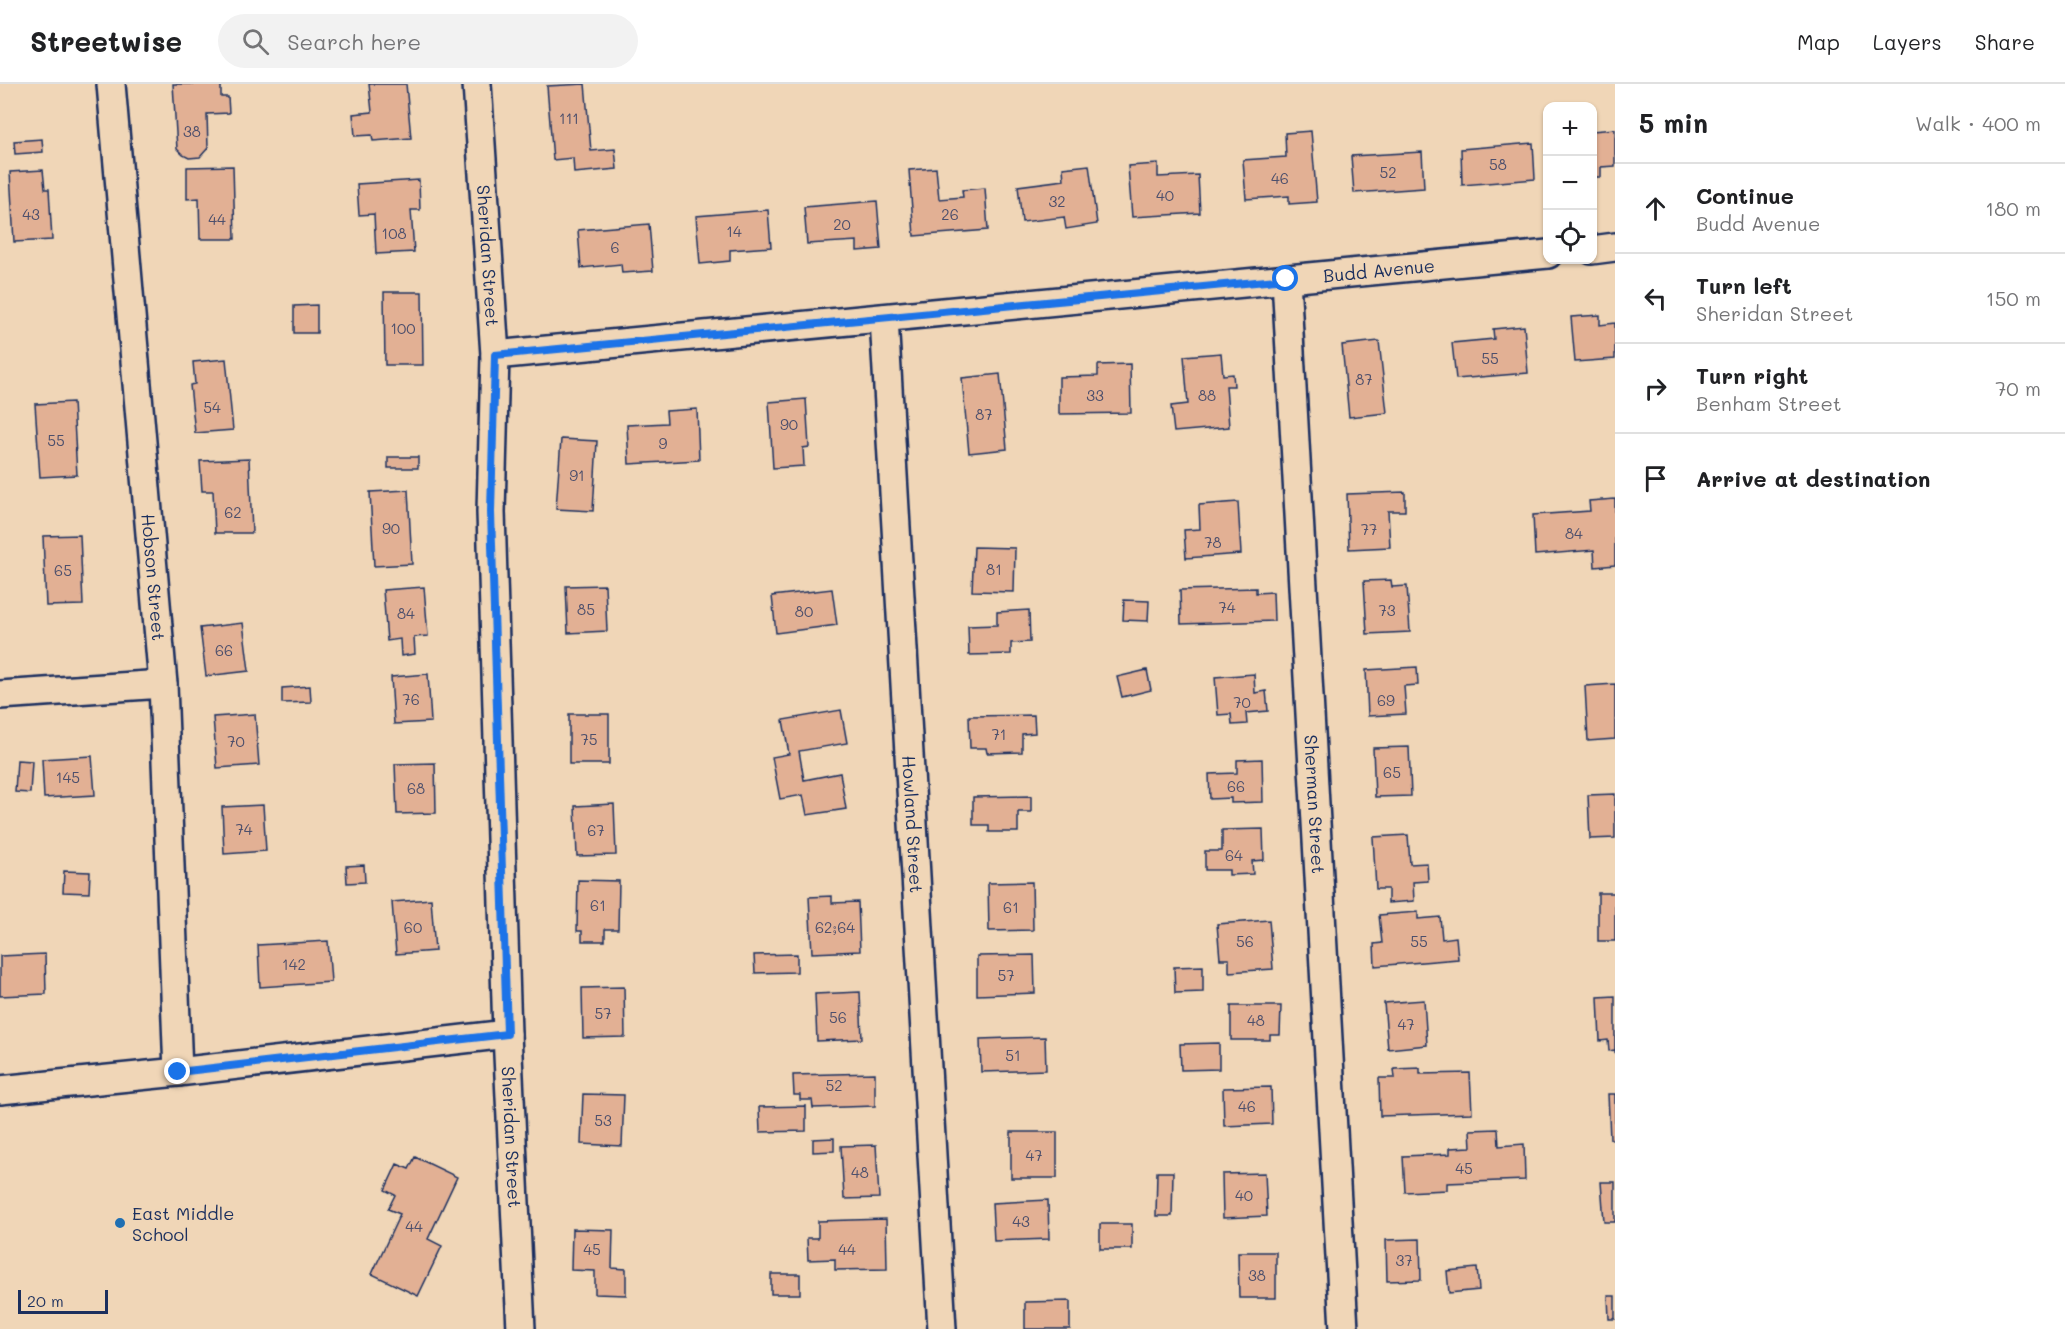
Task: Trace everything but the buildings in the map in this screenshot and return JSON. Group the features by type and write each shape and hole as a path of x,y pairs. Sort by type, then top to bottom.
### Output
{"street":[{"name":"Hobson Street","path":"111,84 163,684 178,1072"},
{"name":"Sheridan Street","path":"477,84 495,355 491,512 507,1034 520,1329"},
{"path":"1597,249 1615,247"},
{"name":"Budd Avenue","path":"495,355 1543,254"},
{"name":"Sherman Street","path":"1286,279 1344,1329"},
{"name":"Howland Street","path":"885,318 942,1329"},
{"path":"0,695 163,684"},
{"path":"0,1090 507,1034"}],"place":[{"name":"East Middle School","path":"120,1223"}],"route":[{"path":"178,1072 507,1034 491,512 495,355 1286,279"}]}
